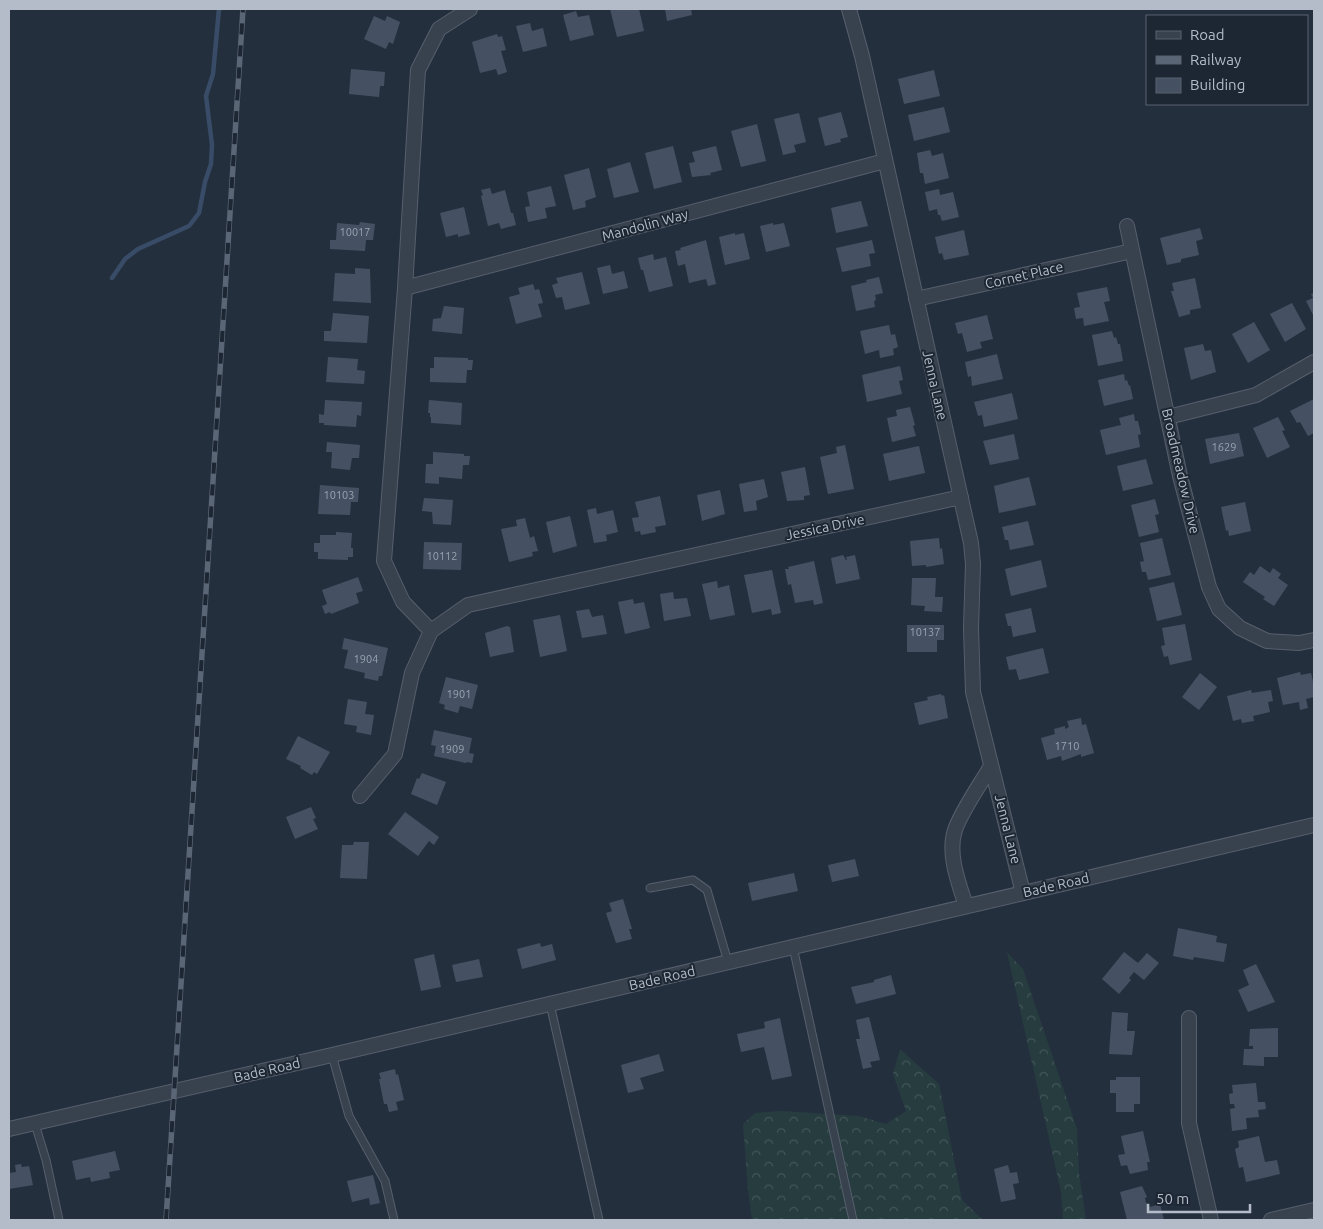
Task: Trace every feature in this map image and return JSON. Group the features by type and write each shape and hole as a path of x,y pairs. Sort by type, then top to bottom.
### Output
{"street":[{"path":"360,796 395,754 412,673 431,631 403,602 384,561 405,288 418,70 439,29 470,9"},
{"name":"Jenna Lane","path":"849,9 862,56 971,542 973,564 971,628 973,692 1023,893"},
{"name":"Mandolin Way","path":"405,288 885,161"},
{"name":"Broadmeadow Drive","path":"1127,226 1180,476 1209,588 1219,609 1240,628 1267,641 1299,643 1314,640"},
{"name":"Cornet Place","path":"916,299 1132,251"},
{"path":"1168,417 1256,395 1314,362"},
{"name":"Jessica Drive","path":"431,631 468,605 960,497"},
{"name":"Jenna Lane","path":"966,906 957,878 952,852 954,831 991,766"},
{"name":"Bade Road","path":"9,1129 1314,825"},
{"path":"1189,1018 1189,1123 1211,1220"},
{"path":"1271,1220 1314,1210"}],"lane":[{"path":"650,888 693,880 707,890 728,962"},
{"path":"793,947 854,1220"},
{"path":"550,1004 599,1220"},
{"path":"332,1055 349,1116 385,1180 394,1220"},
{"path":"36,1124 59,1220"}],"green space":[{"path":"1007,952 1023,969 1077,1129 1079,1173 1086,1220 1063,1220 1061,1192"},
{"path":"900,1049 939,1084 962,1200 983,1220 752,1220 743,1124 755,1113 782,1111 859,1116 886,1124 906,1111 893,1074"}],"building":[{"path":"610,9 639,9 644,31 617,37"},
{"path":"665,9 691,9 692,15 667,21"},
{"path":"576,11 578,17 589,15 594,35 570,41 563,15"},
{"path":"374,16 385,21 387,16 400,22 393,44 389,42 386,49 364,39"},
{"path":"530,23 532,31 543,28 547,46 523,52 516,26"},
{"path":"497,34 498,37 502,36 506,50 501,51 507,72 498,75 496,69 480,73 472,42"},
{"path":"351,69 385,72 384,86 380,86 379,97 349,94"},
{"path":"934,70 940,96 904,104 898,79"},
{"path":"944,107 950,132 914,141 908,115"},
{"path":"841,112 848,137 840,139 841,142 825,146 818,118"},
{"path":"799,113 806,142 794,145 796,152 783,155 774,119"},
{"path":"757,124 766,161 741,167 731,131"},
{"path":"673,146 682,182 654,189 645,153"},
{"path":"716,146 722,170 710,173 711,175 692,177 689,163 695,162 692,152"},
{"path":"930,150 932,156 943,153 949,178 925,184 923,173 920,173 917,153"},
{"path":"630,162 639,192 614,198 607,169"},
{"path":"589,168 596,197 585,201 586,207 573,210 564,175"},
{"path":"551,186 556,206 545,208 547,218 528,222 525,207 530,206 527,192"},
{"path":"490,188 492,194 505,190 516,225 501,229 499,223 488,226 481,190"},
{"path":"939,189 940,195 953,192 959,217 942,221 937,209 929,211 925,192"},
{"path":"861,201 868,226 836,233 831,208"},
{"path":"464,207 470,234 446,237 440,213"},
{"path":"360,222 375,224 373,240 366,240 365,251 330,249 330,240 336,240 337,223 359,225"},
{"path":"773,223 773,225 784,223 790,246 766,252 760,226"},
{"path":"1200,228 1203,239 1196,241 1199,255 1181,259 1181,262 1167,265 1160,238"},
{"path":"964,230 969,255 944,260 942,253 939,254 935,237"},
{"path":"735,233 735,235 744,233 750,259 725,265 719,237"},
{"path":"706,240 716,284 708,286 706,279 689,283 685,264 678,266 675,251"},
{"path":"872,240 875,253 869,254 871,266 842,272 836,248"},
{"path":"653,254 654,260 666,257 673,286 649,292 638,258"},
{"path":"610,265 612,274 624,271 628,288 603,294 597,268"},
{"path":"355,268 370,269 371,303 333,301 335,273 355,274"},
{"path":"582,272 590,304 565,310 562,297 556,298 552,285 558,283 556,278"},
{"path":"879,277 883,293 875,295 875,307 856,311 851,286"},
{"path":"1195,278 1201,308 1190,310 1190,314 1179,317 1171,291 1174,291 1172,283"},
{"path":"533,284 535,290 539,289 543,303 538,304 542,317 516,324 509,297 520,294 518,288"},
{"path":"1107,287 1110,301 1104,302 1109,321 1084,326 1083,318 1076,319 1074,308 1080,307 1077,293"},
{"path":"1314,293 1314,317 1306,301 1313,298 1311,294"},
{"path":"1292,303 1306,329 1285,342 1270,314"},
{"path":"444,306 464,308 462,334 432,331 433,319 441,318"},
{"path":"333,313 369,316 367,343 324,341 324,331 331,331"},
{"path":"987,315 993,339 980,342 982,348 967,352 962,333 958,334 955,323"},
{"path":"1254,322 1270,350 1248,363 1232,334"},
{"path":"889,325 891,335 895,334 898,347 893,349 894,355 880,358 879,350 865,354 860,331"},
{"path":"1112,331 1114,338 1116,337 1118,344 1120,344 1123,361 1098,366 1092,335"},
{"path":"1203,344 1205,351 1211,350 1216,372 1191,380 1184,348"},
{"path":"997,354 1003,379 972,386 971,376 968,377 965,362"},
{"path":"328,357 358,359 357,370 365,371 364,384 326,382"},
{"path":"434,357 468,358 468,360 473,360 472,370 467,370 466,383 430,382 430,368 434,368"},
{"path":"900,366 903,380 899,381 902,394 867,402 862,375"},
{"path":"1124,374 1125,381 1127,380 1130,385 1133,399 1104,406 1098,380"},
{"path":"1012,393 1018,419 984,427 982,415 978,416 974,402"},
{"path":"1314,399 1314,433 1308,436 1300,422 1297,423 1290,411"},
{"path":"325,400 362,402 361,416 357,415 356,427 319,423 319,414 324,415"},
{"path":"429,400 462,403 461,425 431,423 430,413 428,413"},
{"path":"910,407 916,436 892,442 887,418 897,416 896,410"},
{"path":"1134,414 1141,434 1138,435 1140,447 1106,455 1100,430 1121,425 1119,418"},
{"path":"1278,417 1285,430 1282,431 1290,447 1267,458 1253,428"},
{"path":"1239,433 1244,456 1210,464 1205,439"},
{"path":"1014,434 1019,459 990,465 983,441"},
{"path":"327,442 360,445 359,458 352,458 350,470 331,468 332,452 326,452"},
{"path":"845,445 854,489 828,494 820,457 837,453 836,447"},
{"path":"919,446 925,473 889,481 883,454"},
{"path":"433,452 470,456 469,465 463,465 462,479 439,477 439,484 425,483 426,464 433,464"},
{"path":"1146,459 1153,484 1123,491 1117,466"},
{"path":"805,467 810,495 804,496 804,500 787,501 781,472"},
{"path":"1029,477 1036,505 999,513 994,486"},
{"path":"764,479 768,497 756,501 757,510 744,512 739,484"},
{"path":"320,485 359,488 358,502 351,502 350,515 318,514"},
{"path":"720,490 725,514 702,521 697,495"},
{"path":"660,496 666,525 655,527 656,532 641,535 640,531 635,532 632,518 639,517 635,502"},
{"path":"424,498 453,500 451,525 433,524 432,512 422,511"},
{"path":"1155,499 1159,514 1155,515 1159,532 1139,537 1131,505"},
{"path":"1245,502 1251,531 1229,536 1228,530 1226,531 1221,507"},
{"path":"596,508 597,514 613,510 618,532 606,535 607,541 594,543 587,510"},
{"path":"570,516 577,546 553,553 546,522"},
{"path":"525,518 530,538 534,536 538,551 532,552 533,556 509,562 501,529 517,526 516,520"},
{"path":"1028,521 1034,545 1010,550 1002,527"},
{"path":"336,532 352,533 351,548 353,548 353,557 348,557 348,560 318,559 318,552 314,552 314,543 320,543 320,535 336,535"},
{"path":"939,538 944,564 926,567 926,565 912,566 910,541"},
{"path":"1162,538 1171,575 1148,580 1146,572 1142,572 1140,562 1144,561 1140,543"},
{"path":"424,542 462,543 461,570 423,569"},
{"path":"843,555 847,560 846,557 855,555 860,579 836,584 831,558"},
{"path":"1041,560 1047,587 1011,596 1005,569"},
{"path":"814,561 823,603 814,605 813,600 795,603 791,584 788,585 785,569"},
{"path":"1260,566 1270,573 1273,568 1281,574 1278,578 1288,585 1274,606 1263,599 1265,597 1243,582 1250,572 1254,575"},
{"path":"772,570 781,613 772,615 771,609 752,613 744,575"},
{"path":"358,577 363,591 356,593 359,603 331,614 330,612 325,614 322,606 327,604 322,590"},
{"path":"912,578 936,578 935,597 943,597 942,612 924,611 925,606 911,605"},
{"path":"717,581 718,588 729,585 735,615 710,620 702,584"},
{"path":"1174,582 1182,615 1157,621 1149,588"},
{"path":"673,592 674,599 687,598 691,616 664,621 660,594"},
{"path":"633,599 634,604 644,602 650,628 625,634 618,602"},
{"path":"1031,608 1036,632 1013,637 1011,626 1008,626 1005,614"},
{"path":"589,609 592,617 603,615 607,634 582,638 576,611"},
{"path":"560,615 567,651 540,657 533,620"},
{"path":"1185,624 1192,660 1170,665 1168,656 1164,657 1161,646 1165,645 1162,628"},
{"path":"907,625 944,625 944,640 937,640 937,652 907,652"},
{"path":"507,626 510,627 514,652 490,657 485,633"},
{"path":"344,638 388,648 382,676 379,676 378,681 364,678 365,673 344,668 348,650 342,649"},
{"path":"1043,648 1049,673 1019,680 1016,669 1009,670 1006,657"},
{"path":"1300,672 1301,675 1311,673 1314,697 1306,699 1308,708 1300,710 1299,702 1283,705 1277,678"},
{"path":"1200,673 1217,687 1199,710 1182,697"},
{"path":"446,677 478,685 472,709 460,706 458,713 444,709 445,705 439,703"},
{"path":"1251,690 1252,693 1271,690 1273,701 1268,702 1270,712 1253,716 1254,721 1242,723 1241,719 1233,721 1227,696"},
{"path":"941,694 942,696 944,695 948,718 919,725 914,703 928,700 927,697"},
{"path":"348,699 367,702 365,714 374,715 371,735 356,732 357,726 344,724"},
{"path":"1081,718 1082,725 1086,724 1094,753 1081,757 1081,754 1062,761 1061,756 1047,760 1041,738 1055,734 1054,729 1065,726 1065,729 1069,727 1067,721"},
{"path":"434,730 472,738 469,753 474,754 472,763 434,756 436,746 431,745"},
{"path":"298,736 330,752 317,774 314,772 312,775 300,768 301,766 286,759"},
{"path":"422,773 446,782 437,805 411,794 417,778 419,779"},
{"path":"311,807 316,818 313,819 318,829 295,839 286,817"},
{"path":"405,812 439,837 434,845 429,841 418,856 388,834"},
{"path":"354,842 369,842 367,879 340,878 342,845 353,845"},
{"path":"855,859 859,876 832,882 828,865"},
{"path":"794,873 798,891 752,901 748,883"},
{"path":"623,899 632,929 629,929 632,939 616,943 606,913 612,911 609,903"},
{"path":"1178,928 1217,936 1216,942 1227,944 1224,962 1194,957 1193,960 1173,956"},
{"path":"540,943 541,947 552,944 556,960 522,969 517,949"},
{"path":"1124,952 1138,963 1147,953 1159,963 1144,980 1134,972 1129,978 1131,980 1119,994 1102,979"},
{"path":"434,954 441,987 421,991 414,959"},
{"path":"479,959 483,977 456,982 452,965"},
{"path":"1256,964 1275,1002 1248,1012 1238,990 1249,985 1243,970"},
{"path":"891,975 896,994 856,1004 851,987 874,982 874,980"},
{"path":"1112,1012 1128,1013 1127,1031 1135,1031 1132,1055 1109,1054"},
{"path":"869,1017 880,1060 870,1062 872,1067 863,1069 856,1039 860,1039 856,1020"},
{"path":"780,1018 792,1076 772,1080 764,1047 741,1052 737,1034 765,1028 764,1022"},
{"path":"1278,1028 1278,1057 1264,1057 1264,1066 1243,1065 1244,1049 1253,1049 1253,1046 1249,1046 1250,1029"},
{"path":"659,1054 664,1071 640,1078 644,1089 628,1093 621,1065"},
{"path":"395,1069 404,1100 396,1102 398,1110 389,1112 387,1104 384,1104 379,1073"},
{"path":"1116,1077 1140,1077 1140,1104 1134,1104 1134,1112 1116,1112 1116,1093 1110,1093 1110,1080 1116,1080"},
{"path":"1256,1083 1258,1102 1265,1102 1266,1109 1258,1110 1259,1117 1246,1118 1247,1129 1232,1131 1230,1109 1235,1108 1234,1104 1230,1104 1229,1094 1233,1093 1232,1085"},
{"path":"1143,1131 1150,1162 1147,1162 1148,1170 1130,1174 1127,1165 1121,1166 1118,1155 1125,1154 1121,1136"},
{"path":"1259,1136 1265,1162 1277,1160 1280,1174 1246,1182 1243,1167 1239,1168 1235,1149 1239,1147 1238,1141"},
{"path":"115,1151 120,1170 109,1172 110,1178 91,1182 90,1177 76,1180 72,1161"},
{"path":"21,1164 22,1167 29,1166 33,1185 9,1189 9,1173 16,1172 15,1165"},
{"path":"1008,1165 1010,1173 1017,1172 1019,1183 1013,1184 1016,1199 1001,1202 994,1169"},
{"path":"373,1175 380,1203 370,1205 369,1198 352,1202 347,1181"},
{"path":"1142,1186 1147,1197 1145,1198 1146,1203 1149,1203 1150,1207 1160,1204 1164,1220 1127,1220 1120,1192"}],"waterway":[{"path":"112,278 125,259 138,249 189,226 199,213 205,182 211,164 212,145 206,96 213,74 219,9"}],"railway":[{"path":"166,1220 243,9"}]}
